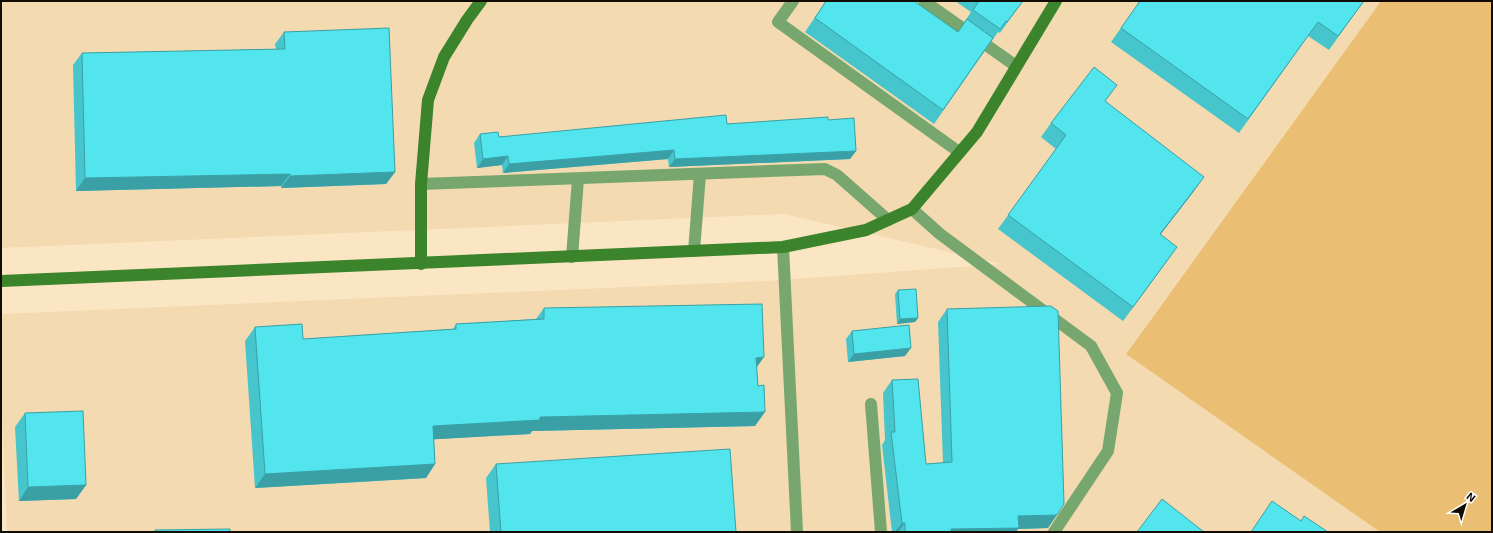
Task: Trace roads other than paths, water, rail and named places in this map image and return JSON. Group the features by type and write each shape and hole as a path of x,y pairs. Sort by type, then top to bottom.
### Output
{"street":[{"path":"421,264 421,184 428,100 444,57 467,20 481,1"},
{"path":"793,1 778,22 959,152"},
{"path":"924,1 1016,66"},
{"path":"1,281 421,264 783,247 866,230 912,209 977,132 1056,1"},
{"path":"421,184 825,169 837,175 888,220"},
{"path":"694,251 700,174"},
{"path":"572,257 578,179"},
{"path":"912,209 940,234 1091,346 1117,393 1108,450 1054,532"},
{"path":"783,247 797,532"},
{"path":"871,404 881,532"}]}
